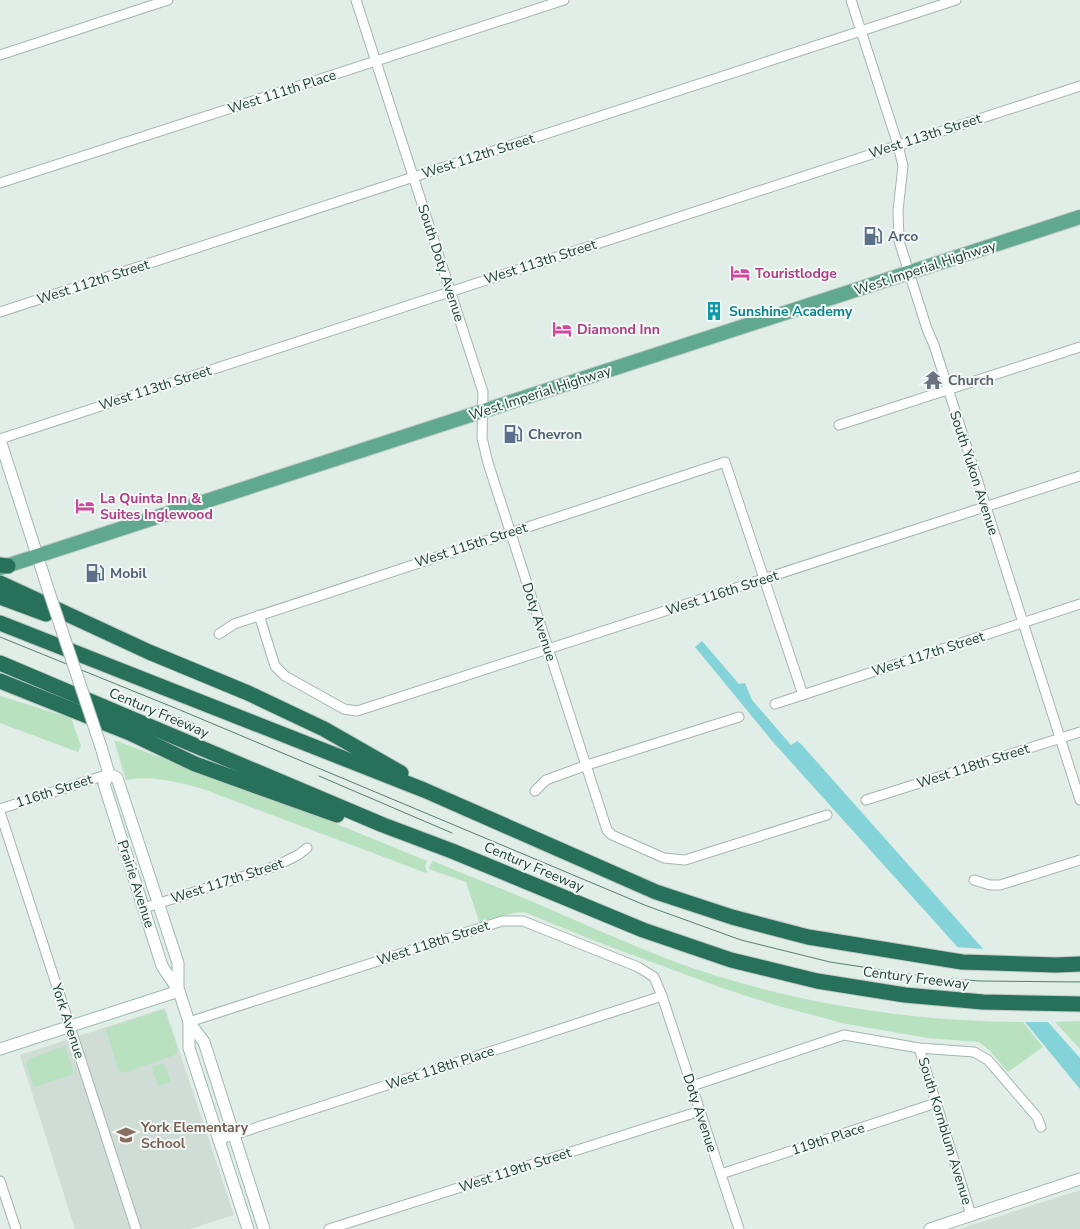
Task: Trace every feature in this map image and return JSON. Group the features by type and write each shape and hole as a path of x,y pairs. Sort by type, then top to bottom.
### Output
{"highway":[{"path":"0,583 149,652"},
{"path":"0,597 149,652 248,693 324,729 397,770 424,790"},
{"name":"Century Freeway","path":"0,623 424,790 656,892 732,917 808,936 962,962 1080,964"},
{"name":"Century Freeway","path":"0,663 383,825 452,850 642,930 731,960 817,980 905,995 983,1002 1080,1004"},
{"path":"0,682 130,732 195,764 330,814 383,825"}],"main road":[{"name":"West Imperial Highway","path":"3,566 38,557 1080,218"},
{"name":"Prairie Avenue","path":"0,440 101,747 109,774 104,784 162,966 178,992 189,1022 204,1042 264,1229"},
{"name":"Prairie Avenue","path":"109,774 117,778 178,963 178,992"},
{"path":"0,1049 178,992"},
{"name":"Prairie Avenue","path":"189,1022 189,1048 248,1229"},
{"path":"930,1229 1080,1179"}],"street":[{"path":"0,55 168,0"},
{"name":"South Doty Avenue","path":"356,0 483,392 482,412"},
{"name":"West 111th Place","path":"0,183 564,0"},
{"name":"South Yukon Avenue","path":"851,0 898,145 902,166 897,222 899,241 908,273 934,345 1080,800"},
{"name":"West 112th Street","path":"0,312 956,0"},
{"name":"West 113th Street","path":"0,440 1080,86"},
{"path":"839,425 1080,347"},
{"name":"Doty Avenue","path":"482,412 482,438 488,463 607,830 612,835 664,858 685,860 827,815"},
{"name":"West 115th Street","path":"219,634 234,624 259,615 726,462 765,579"},
{"name":"West 116th Street","path":"259,615 279,672 344,709 364,710 1080,476"},
{"path":"765,579 803,694"},
{"name":"West 117th Street","path":"775,704 1080,604"},
{"path":"535,791 546,780 587,765 739,717"},
{"name":"West 118th Street","path":"866,800 1080,732"},
{"name":"116th Street","path":"0,811 109,774"},
{"name":"York Avenue","path":"0,811 136,1229"},
{"name":"West 117th Street","path":"144,908 276,866 298,855 307,848"},
{"path":"974,880 990,885 1000,885 1080,860"},
{"name":"West 118th Street","path":"189,1022 502,921 512,920 523,921 638,967 654,977 662,996"},
{"name":"Doty Avenue","path":"662,996 736,1228"},
{"name":"West 118th Place","path":"218,1140 662,996"},
{"path":"692,1086 844,1035 919,1048 969,1051 984,1056 1037,1116 1041,1127"},
{"name":"South Kornblum Avenue","path":"919,1048 971,1215"},
{"name":"119th Place","path":"720,1174 936,1103"},
{"name":"West 119th Street","path":"330,1229 700,1111"},
{"path":"0,1181 16,1229"}],"shaded area":[{"name":"York Elementary School","path":"165,1008 234,1215 190,1229 75,1229 20,1055"},
{"path":"1080,1190 1080,1229 960,1229"}],"green space":[{"path":"0,696 71,718 81,746 78,752 0,723"},
{"path":"114,740 317,816 427,861 425,866 427,872 203,789 155,779 126,780"},
{"path":"433,861 525,898 620,940 712,974 799,998 889,1013 934,1018 1023,1022 1043,1047 1008,1072 989,1050 979,1042 928,1038 846,1024 775,1005 725,989 600,943 524,912 513,913 480,924 466,882 429,869"},
{"path":"161,1010 165,1012 178,1050 175,1055 123,1073 119,1071 106,1031 108,1028"},
{"path":"1080,1021 1080,1049 1055,1022"},
{"path":"65,1046 74,1074 34,1087 26,1064 29,1059"},
{"path":"164,1063 171,1082 158,1086 152,1067"}],"water":[{"path":"702,641 739,684 745,683 752,700 791,745 797,741 801,744 1080,1058 1080,1089 1025,1022 773,742 695,647"}],"pier":[{"path":"955,947 985,949 1052,1022 1021,1022"}],"tram line":[{"path":"0,637 180,710 647,906 741,940 830,962 928,977 979,981 1080,982"},
{"path":"155,708 197,725"},
{"path":"319,776 452,833"}],"place":[{"name":"Arco","path":"873,236"},
{"name":"Touristlodge","path":"740,273"},
{"name":"Sunshine Academy","path":"714,311"},
{"name":"Diamond Inn","path":"562,329"},
{"name":"Church","path":"933,380"},
{"name":"Chevron","path":"513,434"},
{"name":"La Quinta Inn & Suites Inglewood","path":"85,506"},
{"name":"Mobil","path":"95,573"},
{"name":"York Elementary School","path":"126,1135"}]}
